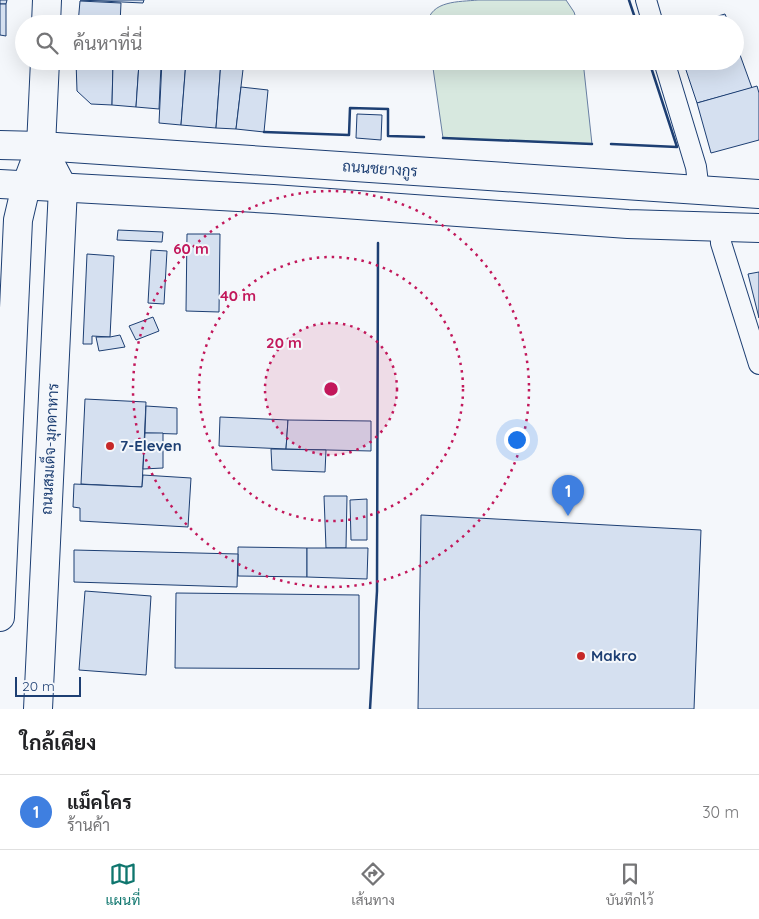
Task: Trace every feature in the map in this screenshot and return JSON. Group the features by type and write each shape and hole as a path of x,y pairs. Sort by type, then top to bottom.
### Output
{"main road":[{"path":"46,15 47,0"},
{"path":"45,70 41,146 63,188"},
{"name":"ถนนชยางกูร","path":"0,145 41,146 759,194"},
{"path":"0,614 18,220 13,185 41,146"},
{"path":"13,185 273,199 628,224 759,228"},
{"name":"ถนนสมเด็จ-มุกดาหาร","path":"38,709 63,188"}],"street":[{"path":"646,0 650,15"},
{"path":"667,70 696,167 699,191"},
{"path":"720,226 722,243 759,364"}],"shaded area":[{"path":"478,0 566,0 575,15 431,15 440,6 455,2"},
{"path":"433,70 584,70 592,144 443,138"}],"building":[{"path":"0,0 7,0 6,4 0,4"},
{"path":"80,0 144,0 143,3"},
{"path":"80,1 121,3 120,15 79,15"},
{"path":"0,4 6,4 6,36 0,35"},
{"path":"744,66 752,88 697,103 686,70 744,70"},
{"path":"76,70 113,70 112,105 91,104 77,91"},
{"path":"113,70 139,70 136,107 112,105"},
{"path":"139,70 161,70 159,109 136,107"},
{"path":"162,70 185,70 181,125 159,123"},
{"path":"185,70 220,70 216,128 181,125"},
{"path":"220,70 243,70 236,129 216,128"},
{"path":"757,86 759,93 759,140 711,153 697,103"},
{"path":"241,87 268,90 264,132 236,129"},
{"path":"357,114 382,115 381,140 356,138"},
{"path":"118,230 163,232 162,242 117,240"},
{"path":"187,234 220,234 219,312 186,311"},
{"path":"151,250 167,251 164,304 148,303"},
{"path":"87,254 114,256 110,337 92,336 92,344 83,344"},
{"path":"759,272 759,318 748,274"},
{"path":"153,317 159,331 136,340 129,326"},
{"path":"120,335 125,347 99,351 96,337"},
{"path":"85,399 146,402 142,487 81,484"},
{"path":"146,406 177,408 177,434 145,433"},
{"path":"220,417 288,420 286,449 219,446"},
{"path":"288,420 371,421 371,451 286,449"},
{"path":"145,433 163,433 163,468 143,469"},
{"path":"271,449 326,450 325,472 272,470"},
{"path":"143,475 191,478 188,527 80,521 80,508 73,507 74,484 142,487"},
{"path":"324,496 347,496 346,548 326,548"},
{"path":"367,499 367,540 351,540 350,500"},
{"path":"421,515 701,530 694,709 418,709"},
{"path":"238,547 307,548 307,577 238,576"},
{"path":"307,548 368,548 367,579 307,577"},
{"path":"74,550 238,554 237,587 74,582"},
{"path":"85,591 151,596 146,675 79,670"},
{"path":"176,593 359,595 359,669 175,668"}],"wall":[{"path":"629,0 634,15"},
{"path":"611,144 677,147 652,70"},
{"path":"264,132 349,135 350,108 388,109 388,136 424,137"},
{"path":"443,138 592,144"},
{"path":"370,709 377,591 378,243"}],"place":[{"name":"7-Eleven","path":"110,446"},
{"name":"แม็คโคร","path":"568,516"},
{"name":"Makro","path":"581,656"}]}
